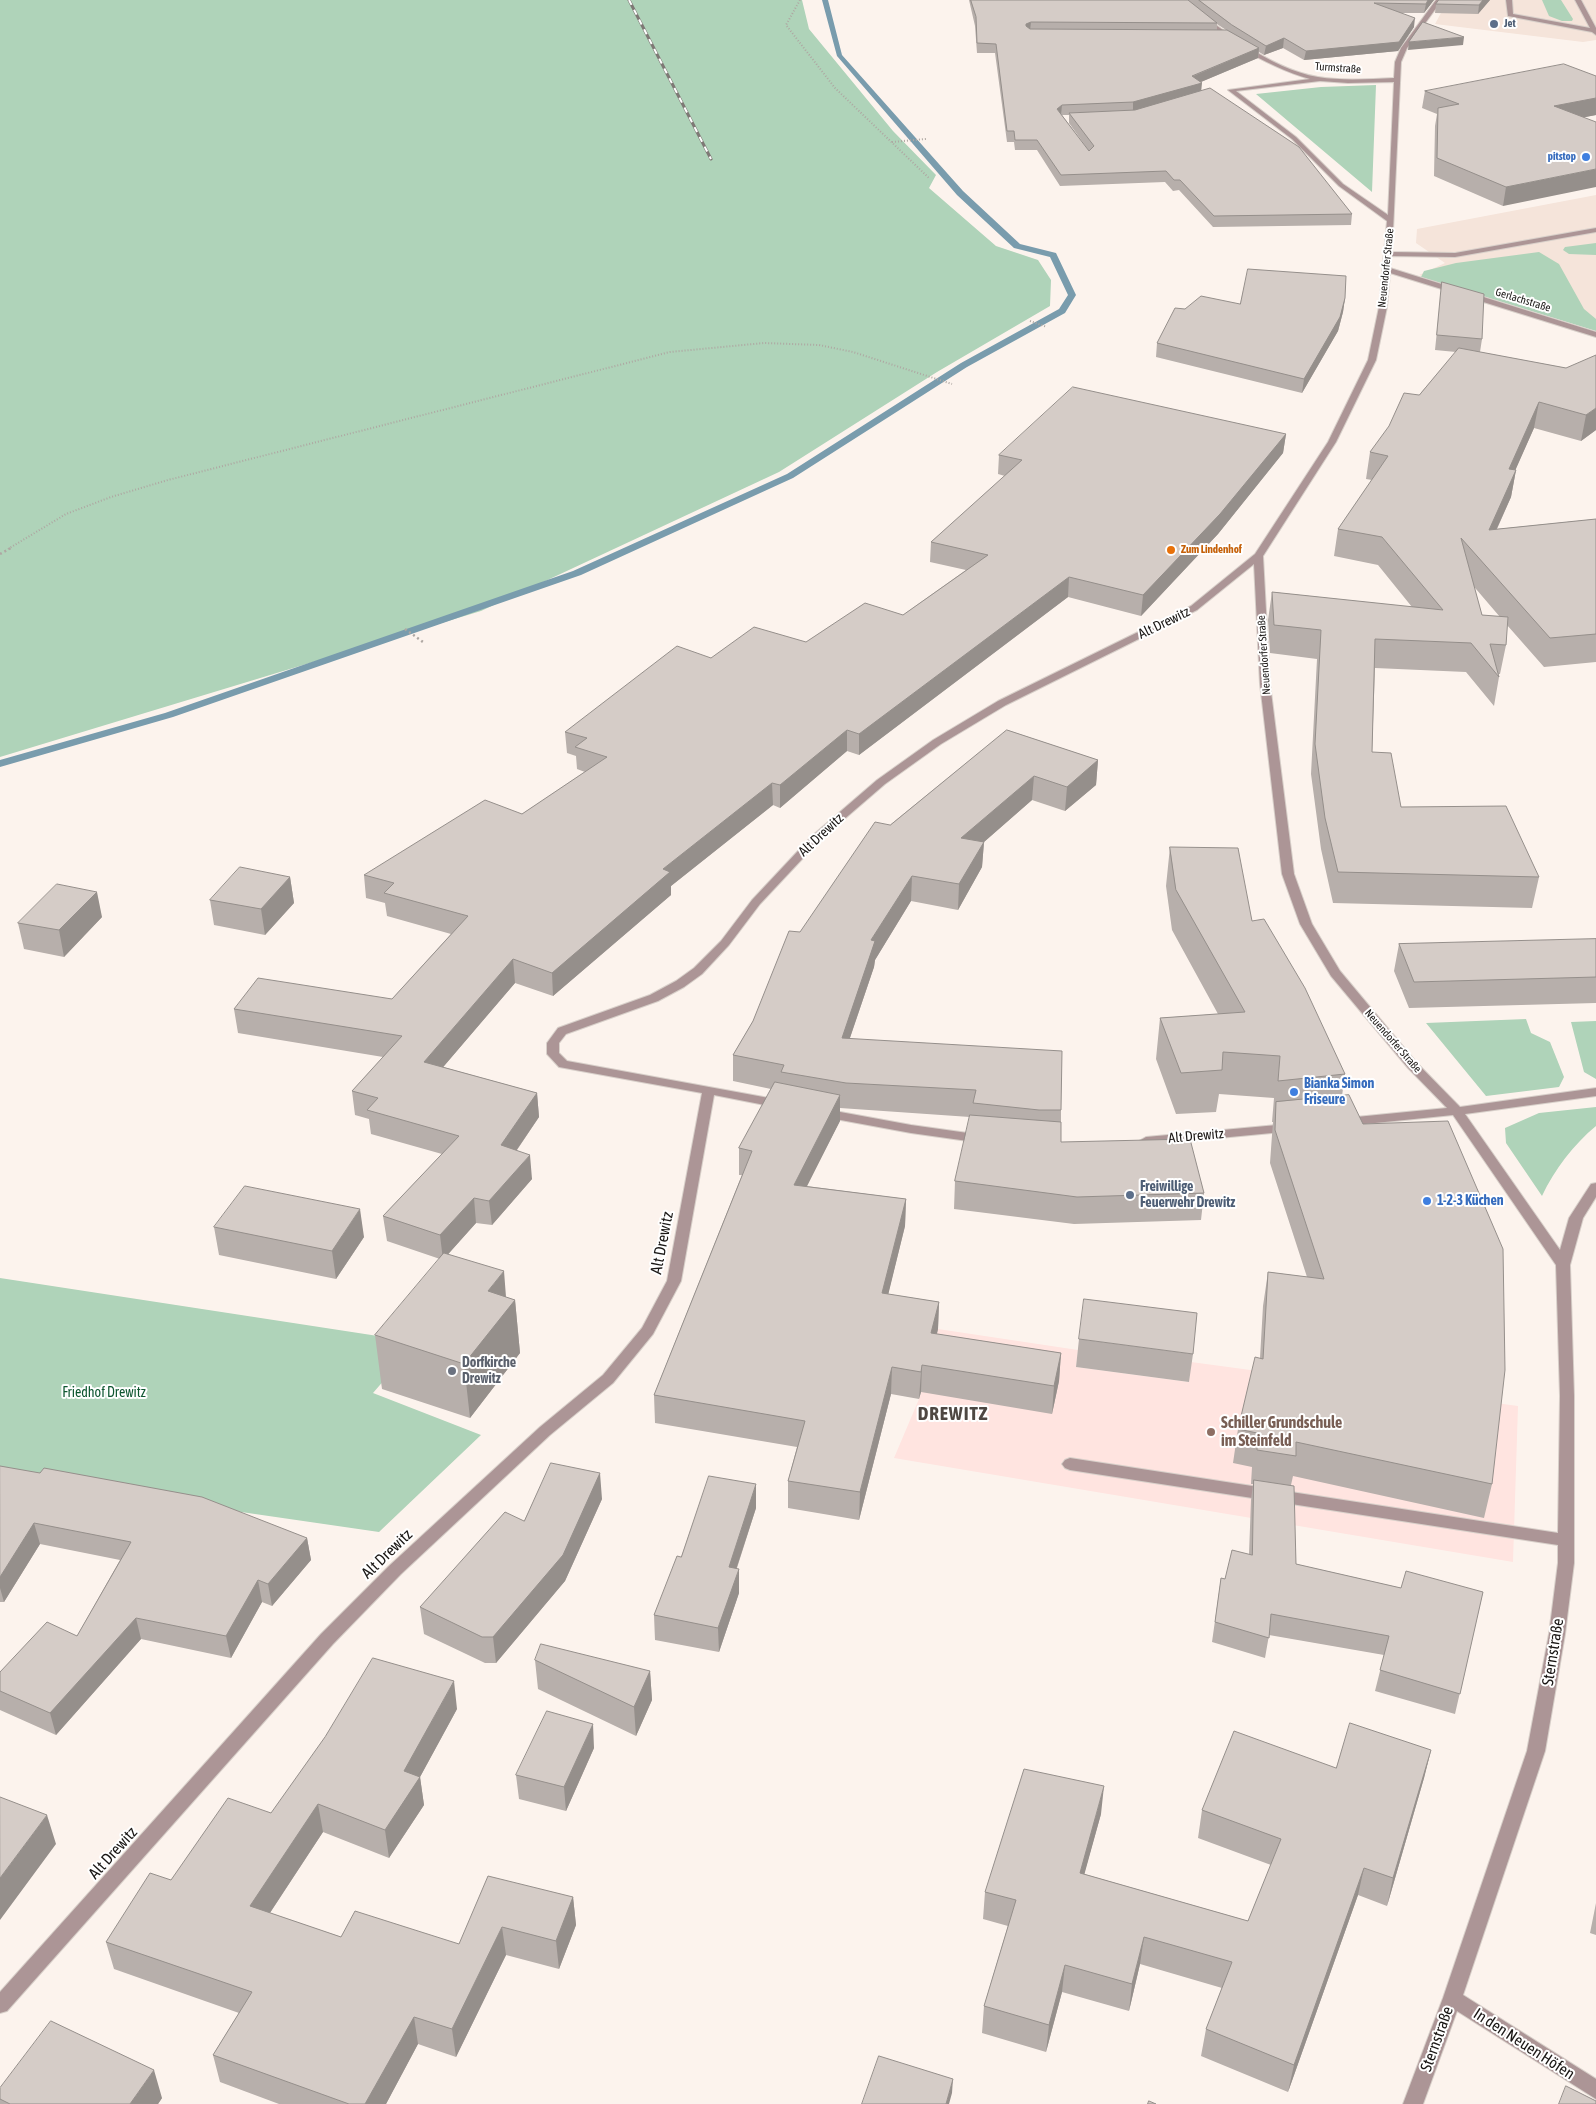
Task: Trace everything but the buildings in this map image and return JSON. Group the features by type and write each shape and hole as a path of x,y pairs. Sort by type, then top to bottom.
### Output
{"street":[{"name":"Turmstraße","path":"1180,0 1230,36 1289,71 1322,79 1396,80"},
{"name":"Neuendorfer Straße","path":"1439,0 1404,48 1398,62 1391,220 1383,307 1372,360 1332,442 1258,556 1265,684 1288,874 1306,924 1335,973 1412,1065 1457,1111 1563,1265"},
{"path":"1509,0 1510,15 1595,31"},
{"path":"1578,0 1595,31"},
{"path":"1212,36 1230,36"},
{"path":"1221,92 1322,79"},
{"path":"1231,90 1294,138 1341,185 1391,220"},
{"path":"1387,254 1455,255 1596,230"},
{"name":"Gerlachstraße","path":"1386,269 1596,335"},
{"name":"Alt Drewitz","path":"795,1107 563,1064 553,1054 553,1043 562,1031 654,998 698,971 725,944 779,875 816,838 880,782 937,742 1002,703 1194,608 1258,556"},
{"name":"Alt Drewitz","path":"0,2005 327,1639 395,1570 545,1431 608,1379 648,1331 674,1281 708,1090"},
{"path":"1330,1124 1457,1111 1596,1092"},
{"path":"815,1111 911,1129 992,1140"},
{"name":"Alt Drewitz","path":"1131,1142 1301,1126"},
{"name":"Sternstraße","path":"1413,2104 1452,1998 1536,1752 1557,1634 1566,1563 1567,1396 1563,1265 1576,1218 1596,1187"},
{"path":"1070,1464 1566,1540"},
{"name":"In den Neuen Höfen","path":"1452,1998 1596,2090"}],"path":[{"path":"800,0 786,25 835,88 930,179"},
{"path":"891,142 926,139"},
{"path":"1030,321 1047,327"},
{"path":"0,554 66,514 120,494 670,352 747,344 818,344 870,356 919,375 952,384"},
{"path":"405,629 424,642"}],"shaded area":[{"path":"1448,0 1596,0 1596,40 1583,42 1435,24"},
{"path":"1596,195 1596,329 1419,275 1445,263 1416,243 1417,229"},
{"name":"Schiller Grundschule im Steinfeld","path":"938,1329 1078,1350 1076,1367 1189,1382 1191,1362 1518,1406 1513,1562 894,1458 919,1399"}],"green space":[{"path":"0,0 802,0 809,29 893,131 936,175 929,188 996,246 1038,260 1051,280 1050,306 937,372 779,472 481,611 0,757"},
{"path":"1542,0 1561,0 1573,19 1572,21 1562,21 1549,16"},
{"path":"1376,85 1372,192 1256,94 1321,87"},
{"path":"1596,243 1596,255 1569,254 1563,250 1565,247"},
{"path":"1539,252 1559,264 1584,309 1596,319 1596,331 1421,277 1424,271 1456,263"},
{"path":"1526,1019 1531,1033 1550,1042 1564,1077 1559,1087 1486,1096 1426,1023"},
{"path":"1596,1021 1596,1079 1584,1072 1571,1022"},
{"path":"1596,1107 1596,1126 1565,1158 1542,1196 1506,1143 1505,1128 1539,1113"},
{"name":"Friedhof Drewitz","path":"0,1278 417,1342 373,1393 481,1435 379,1532 0,1477"}],"waterway":[{"path":"0,764 169,715 577,573 790,476 964,365 1062,311 1072,295 1053,255 1017,246 960,193 839,55 825,0"}],"railway":[{"path":"629,0 711,159"}],"place":[{"name":"Jet","path":"1494,24"},
{"name":"pitstop","path":"1586,157"},
{"name":"Zum Lindenhof","path":"1171,550"},
{"name":"Bianka Simon Friseure","path":"1294,1092"},
{"name":"Freiwillige Feuerwehr Drewitz","path":"1130,1195"},
{"name":"1-2-3 Küchen","path":"1427,1201"},
{"name":"Dorfkirche Drewitz","path":"452,1371"},
{"name":"Schiller Grundschule im Steinfeld","path":"1211,1432"}],"district":[{"name":"DREWITZ","path":"953,1414"}]}
